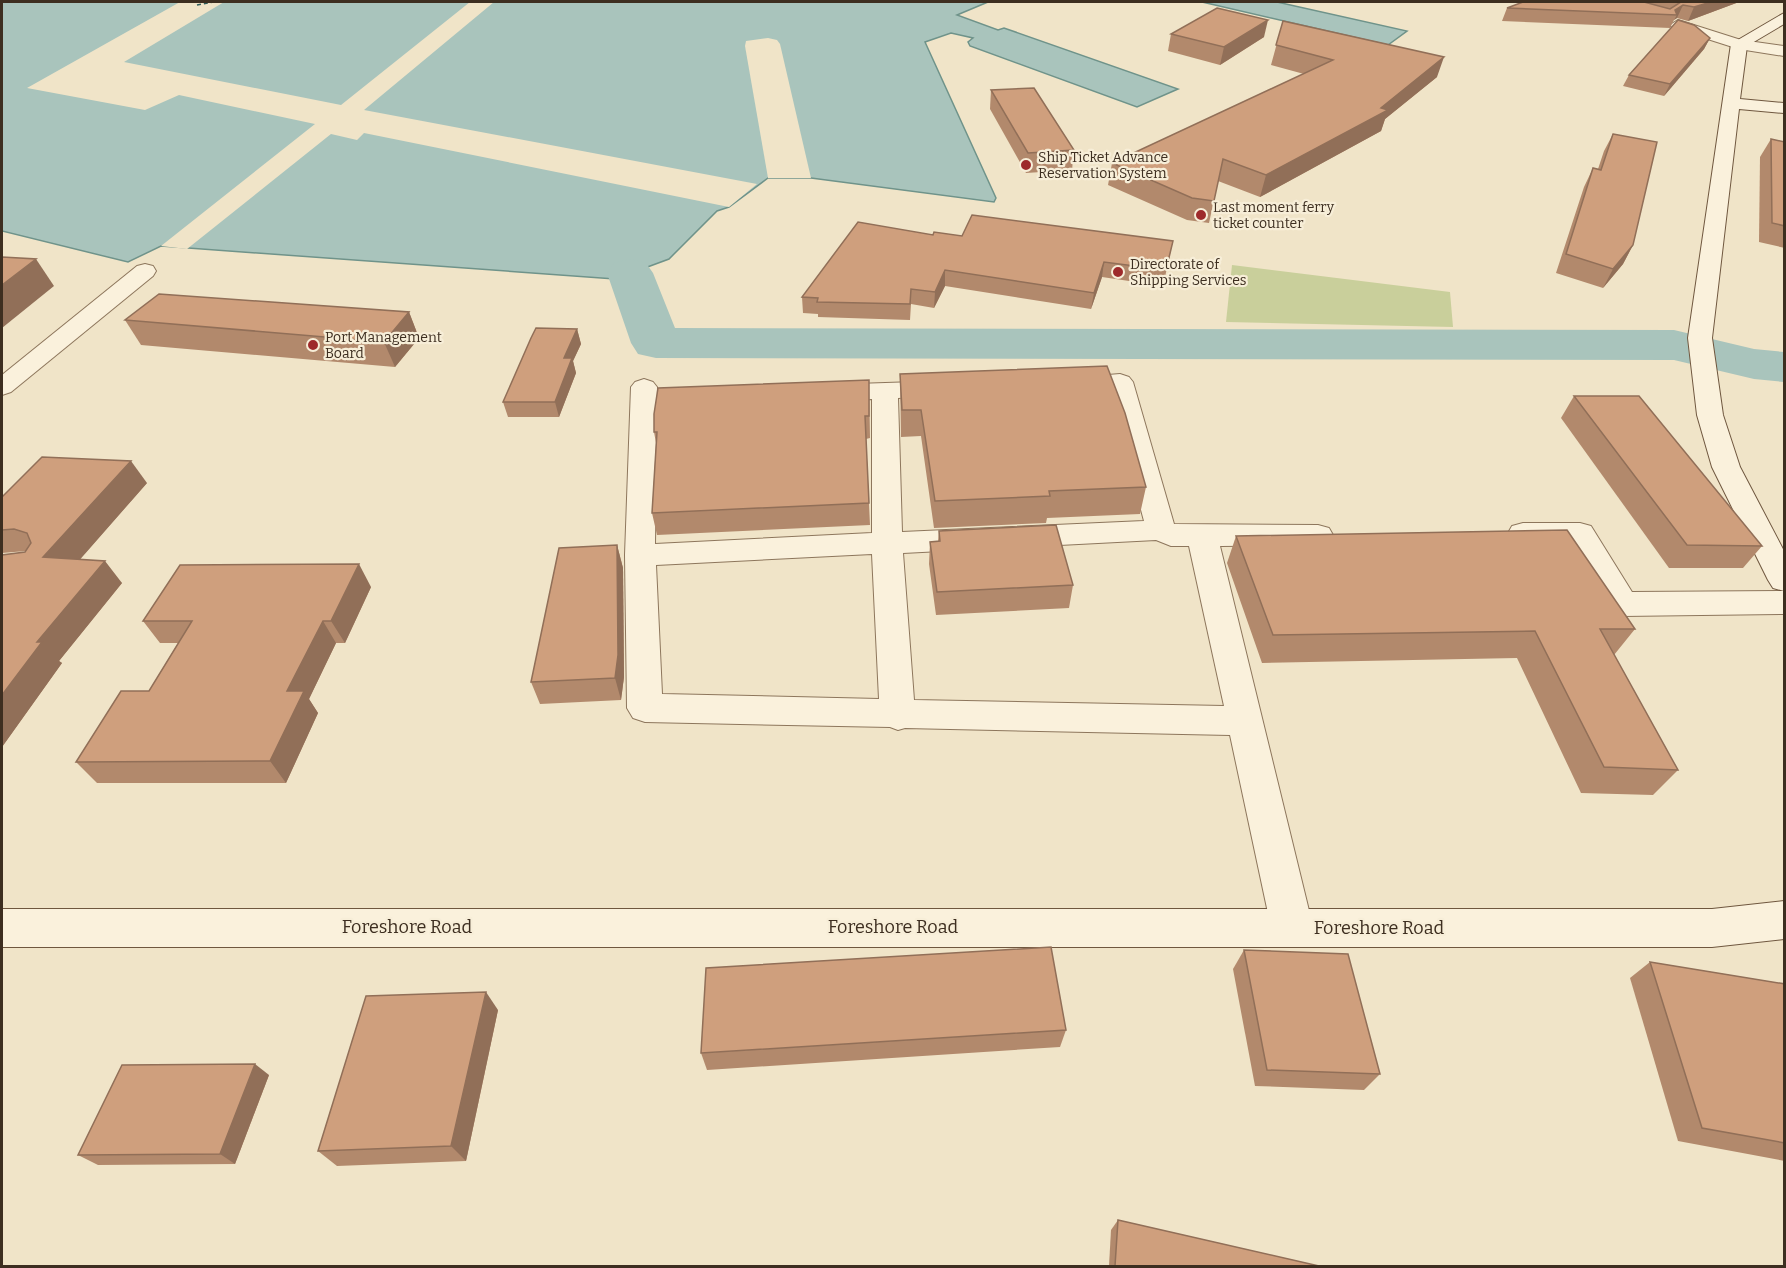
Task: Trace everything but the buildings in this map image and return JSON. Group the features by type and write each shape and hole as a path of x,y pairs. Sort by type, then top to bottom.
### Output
{"street":[{"path":"1739,44 1785,18"},
{"path":"1678,25 1739,44 1785,51"},
{"path":"1739,44 1700,325 1702,350 1710,416 1726,467 1785,580"},
{"path":"1733,83 1785,93"},
{"path":"1730,104 1785,108"},
{"path":"2,387 145,271"},
{"path":"1038,385 1120,382 1161,530"},
{"path":"804,394 967,388"},
{"path":"885,391 887,543 898,716"},
{"path":"650,395 640,555 645,708 898,716 1244,721"},
{"path":"640,555 1161,530 1171,536 1344,535"},
{"path":"1497,533 1580,533 1623,604 1785,603"},
{"path":"1202,536 1292,927"},
{"name":"Foreshore Road","path":"2,928 1712,928 1785,920"}],"green space":[{"path":"1232,265 1450,292 1453,327 1226,322"}],"water":[{"path":"2,2 988,2 957,15 998,30 1004,28 1178,89 1137,107 970,46 968,42 973,38 951,33 925,42 996,198 994,202 811,178 768,178 729,207 717,211 669,259 615,279 161,246 128,262 2,231"},
{"path":"1202,2 1277,2 1407,31 1388,45"}],"pier":[{"path":"180,2 224,2 124,62 341,105 470,2 494,2 364,110 757,184 729,207 364,133 357,140 331,134 187,249 161,246 315,124 179,95 145,110 27,88"},
{"path":"768,38 777,40 780,44 811,178 768,178 745,46 746,41"}],"waterway":[{"path":"630,273 656,343 1674,345 1754,364 1784,367"}],"ferry route":[{"path":"197,5 213,2"}],"place":[{"name":"Ship Ticket Advance Reservation System","path":"1026,165"},
{"name":"Last moment ferry ticket counter","path":"1201,215"},
{"name":"Directorate of Shipping Services","path":"1118,272"},
{"name":"Port Management Board","path":"313,345"}]}
